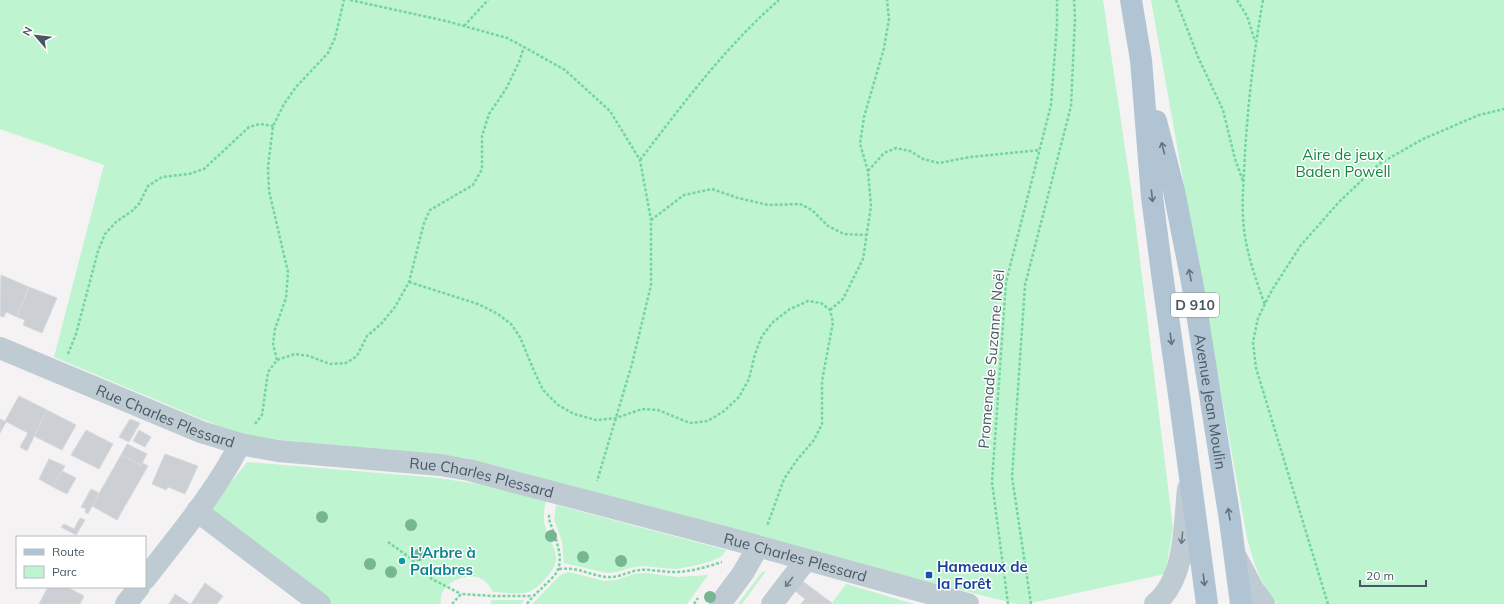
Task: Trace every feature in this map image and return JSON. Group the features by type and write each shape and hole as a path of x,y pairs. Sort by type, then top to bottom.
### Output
{"main road":[{"name":"Avenue Jean Moulin","path":"1131,0 1141,60 1174,191 1192,282 1241,604"},
{"name":"Avenue Jean Moulin","path":"1141,60 1152,197 1190,472 1206,604"}],"street":[{"name":"Rue Charles Plessard","path":"0,348 201,432 240,444 278,451 440,465 469,470 758,546 955,603"},
{"path":"146,578 229,466 240,444"},
{"path":"1155,604 1160,600 1174,581 1180,561 1190,472"},
{"path":"197,511 317,603"},
{"path":"720,604 743,573 758,546"},
{"path":"1234,553 1253,589 1264,604"},
{"path":"772,604 806,560"},
{"path":"126,604 138,588"}],"path":[{"path":"277,360 273,344 275,329 286,298 288,272 268,191 268,167 274,126 284,104 296,87 328,53 335,38 344,0"},
{"path":"350,0 464,26 507,38 524,47 565,70 610,111 640,160 651,220 651,285 632,364 590,502"},
{"path":"464,26 488,0"},
{"path":"640,160 700,82 760,16 779,0"},
{"path":"830,310 843,299 852,283 862,259 871,206 868,171 860,144 864,117 884,48 889,19 886,0"},
{"name":"Promenade Suzanne Noël","path":"1008,604 992,482 1005,290 1052,105 1057,0"},
{"path":"1031,604 1012,477 1025,284 1071,106 1075,18 1074,0"},
{"path":"1176,0 1198,57 1223,110 1235,159 1243,184"},
{"path":"1237,0 1247,16 1256,42"},
{"path":"1263,0 1249,96 1242,196 1244,229 1249,259 1265,305"},
{"path":"240,444 262,415 268,372 277,360 294,354 309,356 330,364 346,364 357,356 367,336 381,324 395,307 409,282 424,223 430,210 473,185 482,169 482,136 488,114 506,89 519,62 524,47"},
{"path":"1328,604 1256,368 1253,342 1258,318 1272,290 1301,245 1339,202 1379,164 1423,138 1479,115 1504,109"},
{"path":"61,374 76,334 98,251 105,234 116,222 139,204 148,186 162,177 189,174 204,170 250,128 260,124 274,126"},
{"path":"868,171 884,154 896,148 910,151 923,159 939,163 1040,150"},
{"path":"651,220 684,195 712,189 738,198 768,205 800,204 812,210 828,226 844,234 866,235"},
{"path":"409,282 478,304 498,314 511,324 520,337 543,390 558,405 574,414 596,420 616,418 642,409 658,410 690,423 708,421 724,411 739,397 748,379 762,336 773,322 790,309 808,301 821,303 830,310 833,322 822,381 822,424 814,440 797,460 784,479 772,515 758,546"},
{"path":"526,604 532,596 554,577 559,569 559,552 549,518 550,506 554,492"},
{"path":"388,542 409,557 432,578 461,594 532,596"},
{"path":"559,569 570,568 608,577 619,576 631,571 643,570 672,572 691,571 725,561"},
{"path":"452,604 461,594"}],"green space":[{"path":"0,0 1103,0 1132,195 1173,528 1165,574 1026,604 1017,604 905,576 467,458 242,436 54,357 104,165 0,129"},
{"name":"Aire de jeux Baden Powell","path":"1151,0 1504,0 1504,604 1277,604 1266,588 1255,565 1247,538"},
{"path":"247,462 439,478 490,486 546,501 544,523 555,552 555,565 536,588 524,593 493,592 486,582 480,578 472,576 456,580 444,589 441,596 441,604 332,604 208,512"},
{"path":"556,505 726,550 722,556 712,561 676,569 641,566 607,573 564,563 562,541 554,519"},
{"path":"766,571 742,604 738,604 762,572"},
{"path":"569,572 604,581 616,580 634,574 646,573 678,577 708,575 687,604 532,604 560,575"},
{"path":"846,584 914,604 832,603"},
{"path":"492,600 524,600 521,604 490,604"}],"building":[{"path":"1,275 29,287 17,317 6,312 4,317 0,316"},
{"path":"29,287 57,298 42,333 23,325 25,320 17,317"},
{"path":"19,396 47,410 27,451 20,447 28,433 5,421"},
{"path":"47,410 76,425 62,450 34,436"},
{"path":"0,419 6,422 0,433"},
{"path":"130,419 140,423 129,442 119,437"},
{"path":"86,430 113,444 99,469 71,455"},
{"path":"139,430 151,437 145,447 133,441"},
{"path":"127,444 147,454 141,465 121,455"},
{"path":"165,454 198,466 185,494 168,487 166,490 152,484"},
{"path":"121,455 141,465 143,463 148,466 117,520 92,506"},
{"path":"49,459 65,466 53,487 39,479"},
{"path":"62,471 76,478 67,494 53,487"},
{"path":"91,489 99,493 88,514 85,512 86,509 81,507"},
{"path":"80,518 85,520 76,535 61,527 64,524 74,529"},
{"path":"801,580 832,604 801,604 805,599 794,590"},
{"path":"205,583 223,596 217,604 191,604"},
{"path":"47,588 69,588 84,596 80,604 39,604"},
{"path":"175,594 190,604 169,604"}],"place":[{"name":"L'Arbre à Palabres","path":"402,561"},
{"name":"Hameaux de la Forêt","path":"929,575"}]}
